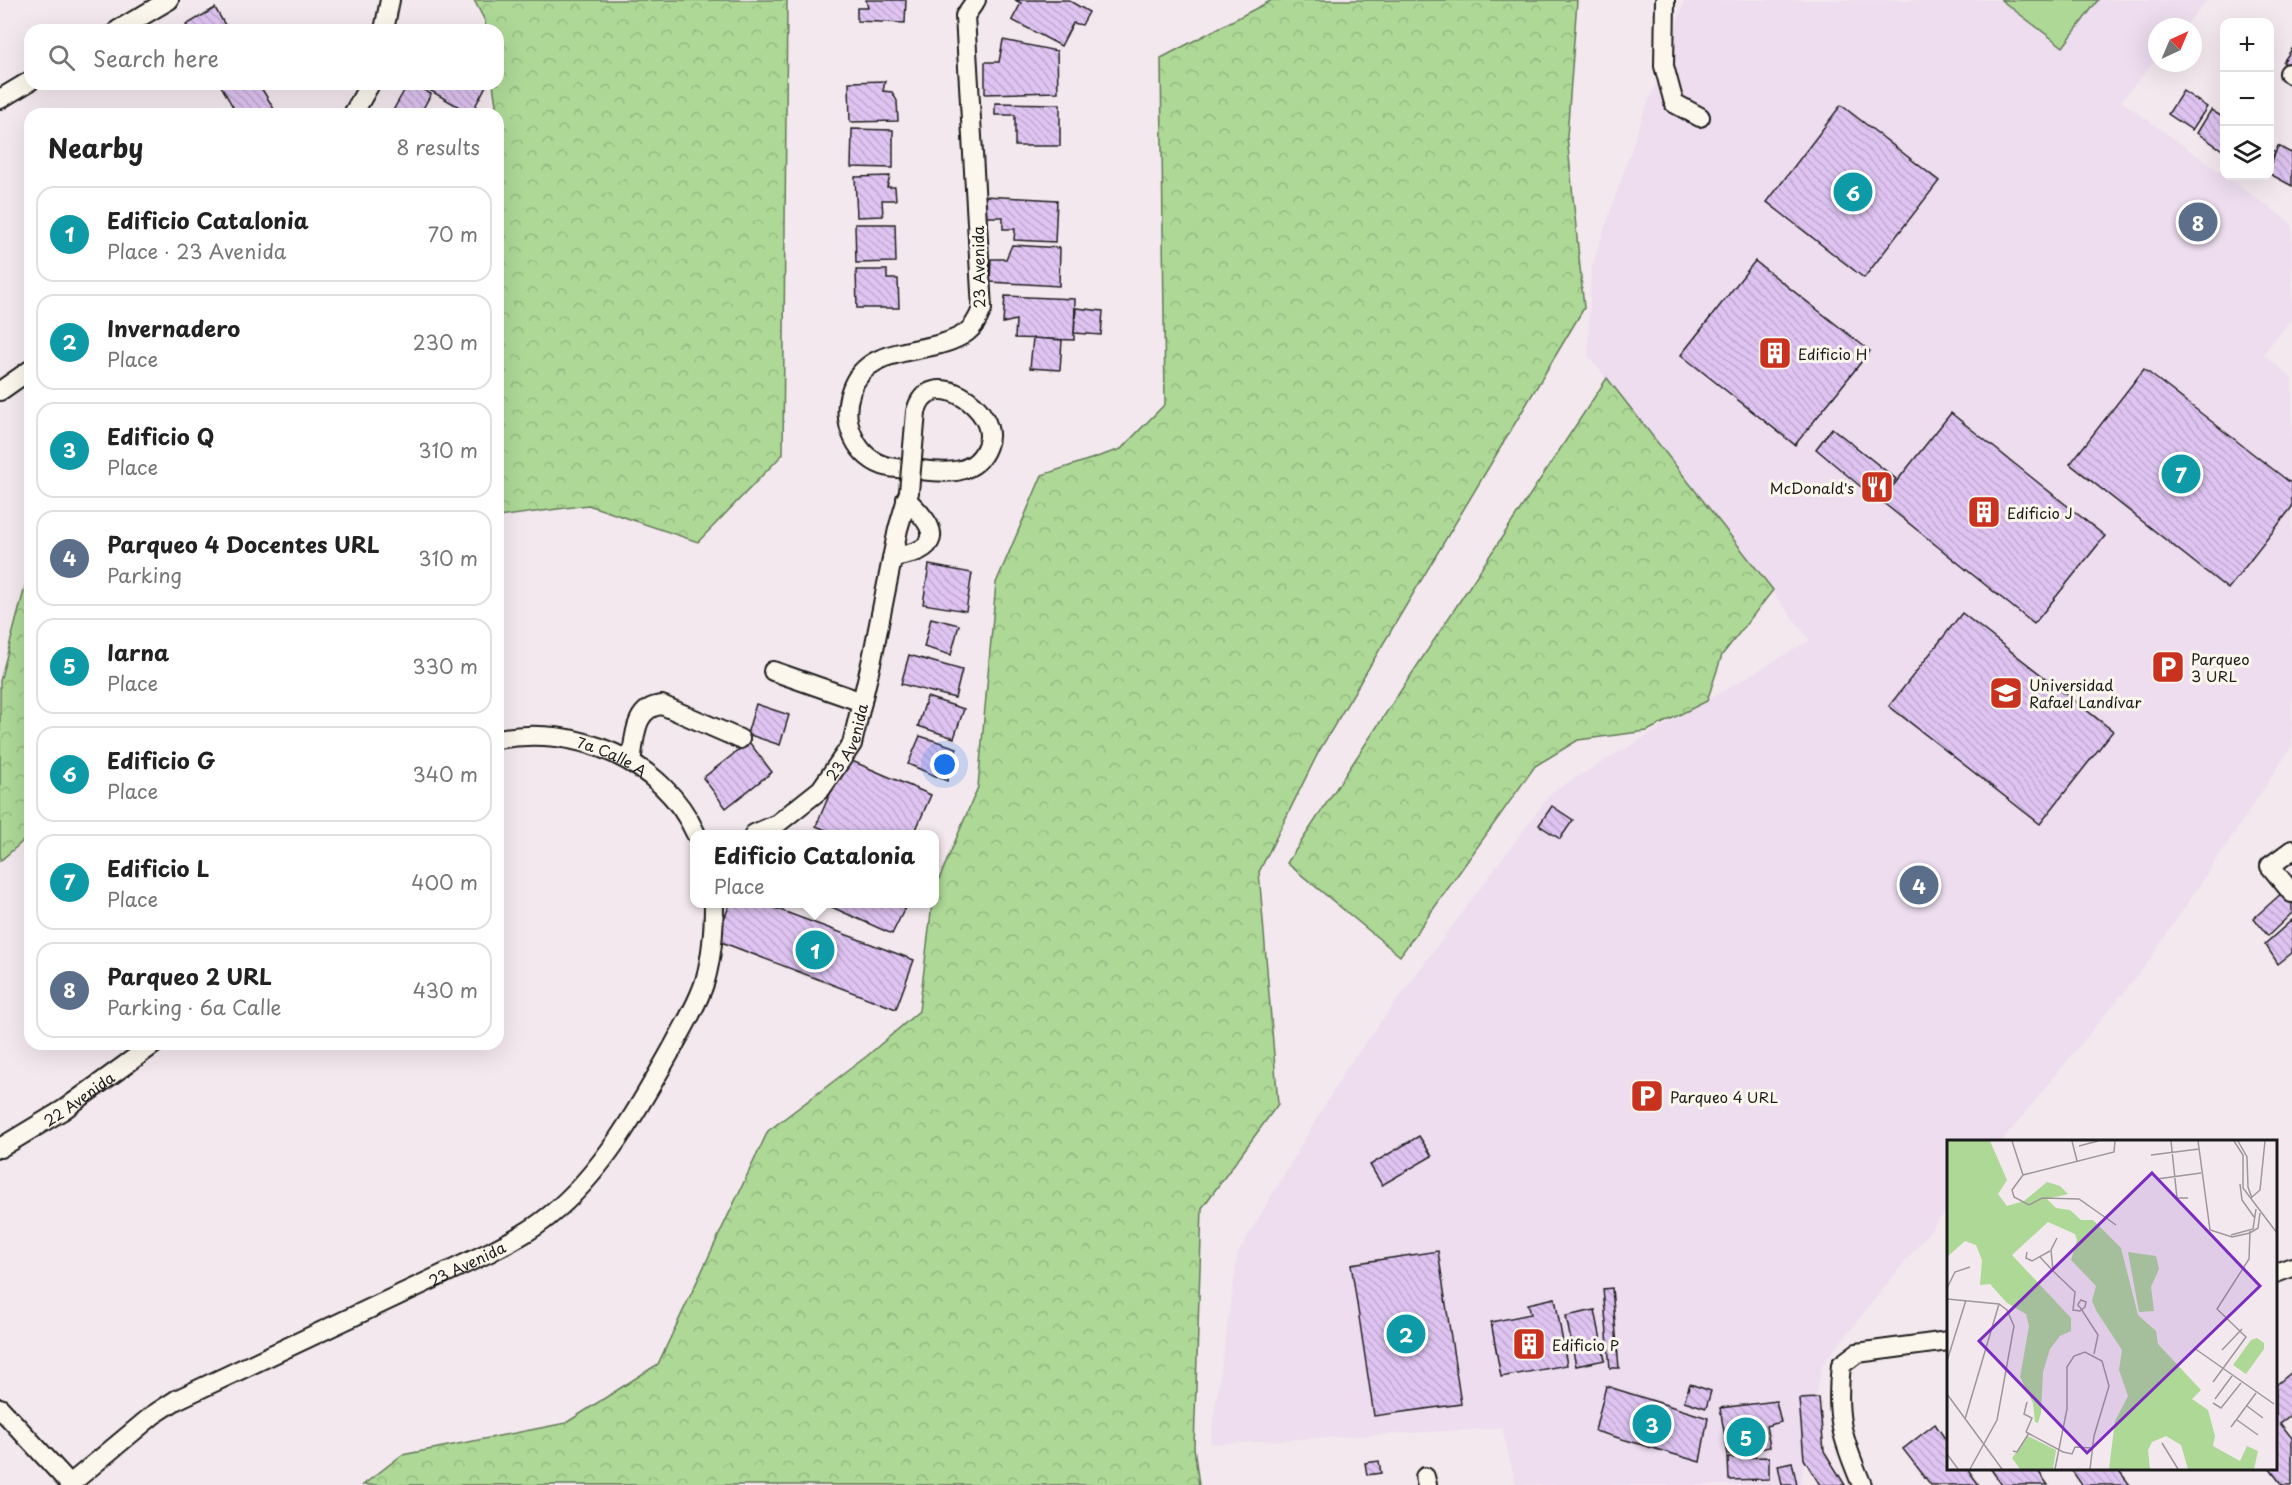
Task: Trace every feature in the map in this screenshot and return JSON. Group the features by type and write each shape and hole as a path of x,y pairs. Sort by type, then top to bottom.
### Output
{"street":[{"path":"128,24 170,0"},
{"path":"385,24 390,0"},
{"name":"23 Avenida","path":"763,830 777,824 821,789 852,744 892,558 908,496 916,412 918,404 930,394 943,390 960,394 967,398 984,419 990,437 987,447 973,463 951,473 887,467 862,450 853,438 847,414 851,390 858,376 869,367 884,356 954,339 967,332 976,322 982,309 964,8 976,0"},
{"path":"1665,0 1664,66 1674,103 1700,117"},
{"path":"0,99 24,85"},
{"path":"356,108 367,90"},
{"path":"0,392 24,374"},
{"path":"892,558 921,549 928,543 931,536 928,521 908,496"},
{"path":"773,671 862,702"},
{"path":"631,762 638,722 650,706 662,705 740,739"},
{"name":"7a Calle A","path":"504,738 516,735 546,735 576,739 604,748 631,762 655,780 676,802 694,830"},
{"path":"2292,850 2270,866 2292,893"},
{"name":"23 Avenida","path":"69,1484 153,1415 176,1400 490,1252 527,1233 550,1215 589,1174 637,1112 693,1010 705,981 714,908"},
{"name":"22 Avenida","path":"0,1148 63,1110 146,1050"},
{"path":"2277,1273 2292,1267"},
{"path":"1862,1485 1840,1425 1838,1390 1840,1365 1857,1353 1947,1341"},
{"path":"0,1408 69,1484"}],"shaded area":[{"name":"Universidad Rafael Landívar","path":"1684,0 2207,0 2192,18 2148,18 2148,69 2121,101 2220,172 2220,180 2231,180 2292,224 2292,318 2263,354 2292,378 2292,746 2148,962 2003,1140 1947,1140 1947,1209 1822,1365 1800,1485 1516,1485 1502,1428 1210,1444 1238,1253 1346,1069 1552,792 1810,640 1588,355 1591,269 1644,112 1668,58"}],"green space":[{"path":"474,0 787,0 783,454 698,542 588,505 504,516 504,108 496,108 494,90 504,90 504,24 485,24"},
{"path":"1272,0 1577,0 1567,136 1584,308 1319,751 1259,872 1278,1104 1202,1208 1194,1447 1199,1485 363,1485 402,1455 566,1423 658,1364 768,1131 867,1056 919,1011 932,908 939,908 939,880 978,787 996,583 1042,475 1121,449 1165,404 1161,58"},
{"path":"2001,0 2098,0 2063,47"},
{"path":"1607,378 1773,590 1722,655 1707,701 1647,731 1578,740 1535,766 1400,956 1287,863"},
{"path":"24,591 24,840 0,861 0,681"}],"building":[{"path":"866,0 906,0 905,23 857,21 857,8 868,8"},
{"path":"1015,0 1068,0 1089,12 1082,25 1073,23 1061,46 1012,20 1021,3"},
{"path":"215,8 224,24 188,24"},
{"path":"1003,40 1057,51 1058,92 985,94 985,62 999,62"},
{"path":"2292,49 2292,68 2283,62"},
{"path":"885,81 883,91 892,92 897,101 898,121 850,122 849,82"},
{"path":"223,90 263,90 273,108 234,108"},
{"path":"405,90 424,90 431,94 423,108 394,108"},
{"path":"429,90 484,90 474,108 461,108"},
{"path":"2183,91 2207,107 2192,130 2168,114"},
{"path":"995,103 1060,104 1060,146 1015,146 1015,115 995,115"},
{"path":"1841,105 1939,181 1864,278 1767,202"},
{"path":"2211,110 2220,116 2220,148 2197,133"},
{"path":"852,129 893,130 893,168 851,167"},
{"path":"2278,146 2291,153 2292,151 2292,186 2274,176 2274,156"},
{"path":"890,176 887,187 895,187 896,200 882,200 883,216 857,217 855,177"},
{"path":"984,196 1057,200 1055,242 1014,240 1015,229 1003,229 1003,217 984,217"},
{"path":"855,224 895,224 896,262 856,263"},
{"path":"1012,245 1060,248 1059,286 990,282 991,259 1006,259"},
{"name":"Edificio H","path":"1755,261 1870,351 1795,445 1681,355"},
{"path":"856,270 887,270 887,279 898,279 899,308 857,308"},
{"path":"1005,296 1075,299 1074,340 1015,338 1016,320 1003,323"},
{"path":"1076,308 1103,311 1101,335 1074,333"},
{"path":"1033,338 1062,340 1060,370 1030,368"},
{"path":"2144,369 2292,484 2292,507 2228,589 2070,464"},
{"name":"Edificio J","path":"1951,413 2105,536 2034,624 1881,501"},
{"path":"1832,428 1896,479 1879,502 1816,449"},
{"path":"929,565 972,573 966,611 923,604"},
{"path":"1962,613 2113,731 2040,824 1889,706"},
{"path":"931,618 959,625 951,655 924,647"},
{"path":"909,655 962,670 955,698 901,684"},
{"path":"927,697 964,709 954,738 918,726"},
{"path":"756,704 789,715 780,745 747,734"},
{"path":"920,736 957,748 947,781 908,764"},
{"path":"749,742 772,772 726,808 703,778"},
{"path":"845,758 931,795 916,830 826,830 816,826"},
{"path":"1552,806 1573,820 1560,839 1539,825"},
{"path":"2284,891 2292,902 2292,913 2268,936 2254,918"},
{"path":"728,908 775,908 914,960 896,1009 716,940"},
{"path":"834,908 905,908 892,934"},
{"path":"2292,920 2292,953 2278,964 2265,944"},
{"path":"1419,1136 1432,1156 1382,1185 1370,1165"},
{"path":"1438,1251 1461,1404 1374,1416 1351,1264"},
{"path":"1612,1288 1619,1368 1610,1368 1603,1289"},
{"name":"Edificio P","path":"1555,1298 1567,1365 1501,1377 1491,1322 1531,1314 1528,1304"},
{"path":"1595,1310 1605,1360 1576,1366 1566,1316"},
{"path":"2292,1372 2292,1414 2280,1423 2292,1438 2292,1485 2282,1485 2271,1470 2277,1470 2277,1384"},
{"path":"1690,1384 1711,1391 1706,1408 1684,1401"},
{"path":"1606,1386 1708,1418 1700,1462 1595,1431"},
{"path":"1819,1398 1824,1451 1845,1485 1820,1485 1804,1459 1799,1399"},
{"path":"1776,1401 1781,1422 1766,1426 1770,1447 1728,1455 1720,1408"},
{"path":"1935,1424 1947,1442 1947,1470 1968,1470 1979,1485 1931,1485 1903,1449"},
{"path":"1769,1457 1769,1479 1729,1480 1728,1458"},
{"path":"1379,1461 1381,1473 1367,1475 1365,1463"},
{"path":"1792,1462 1797,1485 1782,1485 1778,1465"},
{"path":"1991,1470 2037,1470 2048,1485 2002,1485"},
{"path":"2071,1470 2119,1470 2130,1485 2082,1485"}],"place":[{"name":"Edificio G","path":"1853,192"},
{"name":"Parqueo 2 URL","path":"2198,222"},
{"name":"Edificio H","path":"1775,353"},
{"name":"Edificio L","path":"2181,474"},
{"name":"McDonald's","path":"1877,487"},
{"name":"Edificio J","path":"1984,512"},
{"name":"Parqueo 3 URL","path":"2168,667"},
{"name":"Universidad Rafael Landívar","path":"2006,693"},
{"name":"Parqueo 4 Docentes URL","path":"1919,885"},
{"name":"Edificio Catalonia","path":"815,950"},
{"name":"Parqueo 4 URL","path":"1647,1096"},
{"name":"Invernadero","path":"1406,1334"},
{"name":"Edificio P","path":"1529,1344"},
{"name":"Edificio Q","path":"1652,1424"},
{"name":"Iarna","path":"1746,1437"}]}
